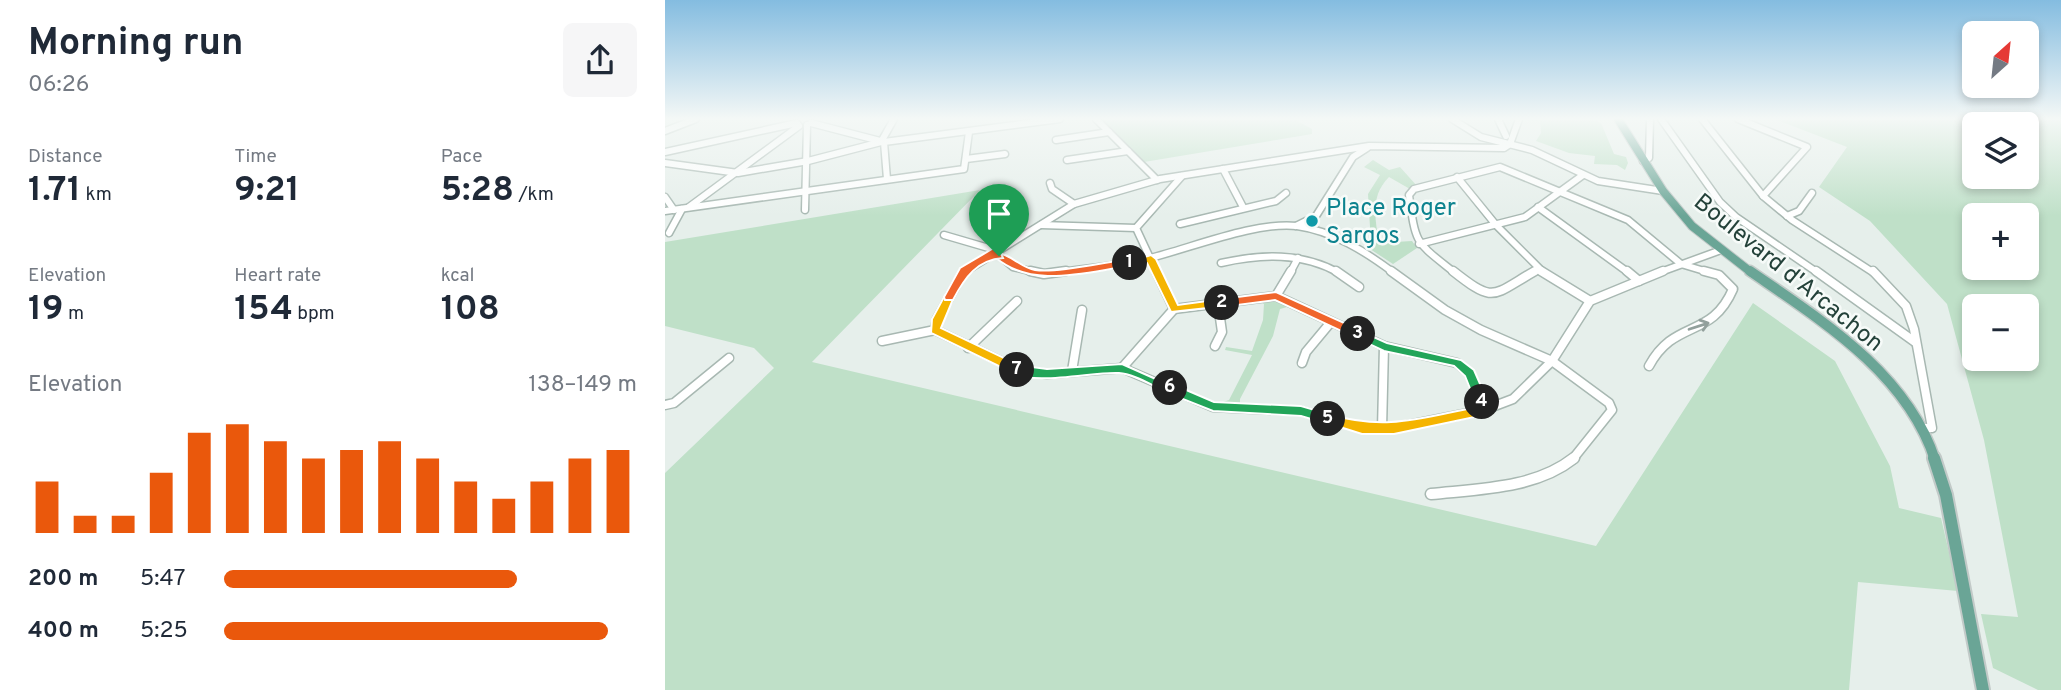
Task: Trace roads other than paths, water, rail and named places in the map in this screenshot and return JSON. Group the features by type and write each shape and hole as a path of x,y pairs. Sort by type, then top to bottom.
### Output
{"main road":[{"name":"Boulevard d'Arcachon","path":"1637,151 1670,201 1717,248 1832,327 1876,367 1921,428 1945,495 1983,690"}],"street":[{"path":"669,233 681,209 764,151"},
{"path":"805,151 805,210"},
{"path":"665,163 735,173 805,162 847,151"},
{"path":"883,151 887,179"},
{"path":"665,211 964,169 967,151"},
{"path":"1067,160 1127,151"},
{"path":"1128,151 1157,180"},
{"path":"935,330 937,319 964,270 1074,204 1157,180 1334,151"},
{"path":"1349,151 1353,157"},
{"path":"944,235 996,252 1013,267 1044,274 1151,259 1247,232 1296,226 1316,216 1353,157 1361,151"},
{"path":"1532,151 1610,185 1663,191"},
{"path":"1643,160 1649,158 1649,151"},
{"path":"1684,151 1720,202 1763,238 1847,292 1915,342"},
{"path":"1728,151 1763,196 1787,216 1863,262 1888,284 1909,312 1932,428 1921,428"},
{"path":"1763,196 1803,151"},
{"path":"966,159 1005,154"},
{"path":"1538,269 1493,295 1481,293 1419,244 1415,237 1409,195 1414,190 1500,167 1627,220 1681,264 1719,275 1730,284 1731,295 1710,324 1673,334 1665,339 1654,352 1649,366"},
{"path":"1223,169 1243,207"},
{"path":"1419,244 1525,217 1583,175"},
{"path":"1136,228 1182,176"},
{"path":"1457,177 1496,225 1538,269 1590,301"},
{"path":"1050,183 1052,189 1074,204"},
{"path":"1180,224 1276,201 1286,193"},
{"path":"1787,216 1799,211 1812,193"},
{"path":"665,197 681,209"},
{"path":"1538,207 1591,242 1639,281"},
{"path":"1316,216 1323,233"},
{"path":"1039,225 1136,228"},
{"path":"1296,226 1323,233 1363,250 1444,310 1481,330 1552,361 1609,402 1612,410 1579,453 1546,475 1431,494"},
{"path":"1136,228 1174,309"},
{"path":"882,341 935,330 1021,371 1047,374 1122,368 1213,407 1301,411 1362,428 1382,429 1484,410 1513,399 1552,361 1590,301 1717,248"},
{"path":"1221,263 1255,256 1298,258 1338,271 1359,287"},
{"path":"1276,296 1298,258"},
{"path":"1122,368 1174,309 1276,296 1384,346 1457,363 1469,373 1484,410"},
{"path":"968,348 1017,301"},
{"path":"1215,346 1222,332 1218,304"},
{"path":"1072,371 1082,310"},
{"path":"1302,363 1306,352 1331,322"},
{"path":"1382,429 1384,346"},
{"path":"665,405 674,403 729,358"}],"place":[{"name":"Place Roger Sargos","path":"1312,221"}]}
